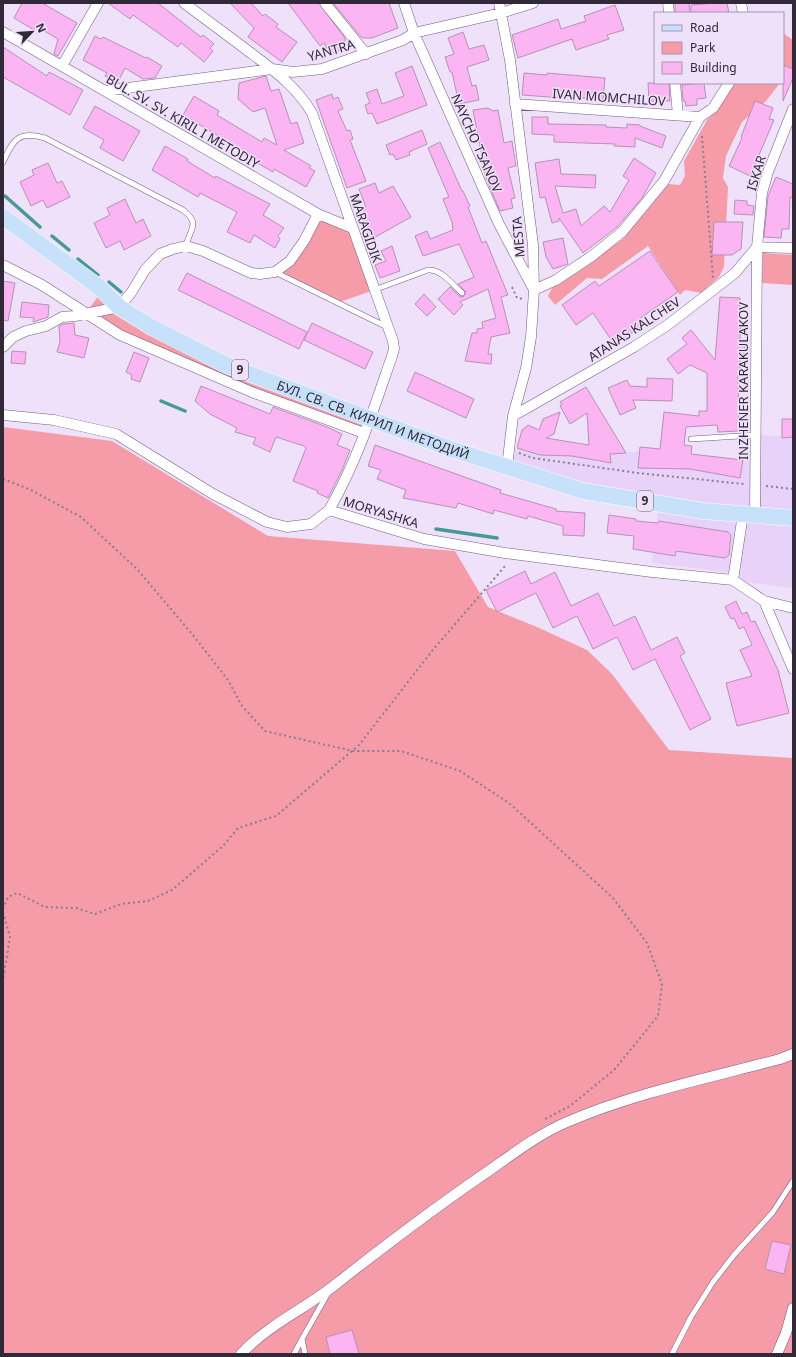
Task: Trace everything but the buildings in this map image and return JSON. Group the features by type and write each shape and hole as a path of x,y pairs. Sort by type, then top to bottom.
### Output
{"main road":[{"name":"БУЛ. СВ. СВ. КИРИЛ И МЕТОДИЙ","path":"3,217 100,287 119,307 153,328 226,365 366,426 451,449 583,491 703,511 791,518"}],"street":[{"path":"62,66 98,3"},
{"name":"MARAGIDIK","path":"184,3 272,69 287,81 303,98 312,113 388,327 394,349 346,480 330,510"},
{"path":"326,3 366,54"},
{"name":"NAYCHO TSANOV","path":"404,3 414,33 499,224 534,290"},
{"name":"MESTA","path":"499,3 510,60 534,245 534,301 531,337 526,368 513,416 507,467"},
{"name":"YANTRA","path":"105,91 272,69 293,72 322,69 403,40 414,33 501,13 533,3"},
{"name":"BUL. SV. SV. KIRIL I METODIY","path":"3,32 318,214 352,228"},
{"path":"675,84 678,115"},
{"path":"534,290 556,280 592,256 622,232 664,181 700,117 714,108 728,84"},
{"name":"IVAN MOMCHILOV","path":"515,104 700,117"},
{"name":"ISKAR","path":"757,247 762,193 768,172 793,109"},
{"path":"3,347 13,337 26,331 46,326 62,317 119,307 131,293 145,270 160,254 186,246 203,251 251,273 260,274 275,272 290,262 304,241 318,214"},
{"path":"757,247 793,248"},
{"name":"ATANAS KALCHEV","path":"513,416 634,347 680,316 735,273 757,247"},
{"name":"INZHENER KARAKULAKOV","path":"733,580 756,485 757,247"},
{"path":"3,265 42,286 120,335 214,377 254,394 366,426"},
{"name":"MORYASHKA","path":"3,415 54,420 116,434 212,494 267,522 287,527 312,524 330,510 424,539 514,555 733,580"},
{"path":"733,580 764,601 793,608"},
{"path":"764,601 793,669"},
{"path":"241,1354 250,1344 286,1316 330,1289 426,1214 537,1138 566,1123 639,1095 780,1059 793,1054"},
{"path":"777,1354 786,1332 793,1308"}],"lane":[{"path":"3,162 10,146 17,138 26,135 46,138 183,210 191,216 194,225 186,246"},
{"path":"374,290 434,269 462,293"},
{"path":"275,272 388,327"},
{"path":"691,439 756,435"},
{"path":"672,1354 691,1317 713,1282 773,1212 793,1181"},
{"path":"294,1354 330,1289"},
{"path":"302,1339 304,1354"}],"path":[{"path":"703,143 708,199 711,261"},
{"path":"512,287 517,298 534,301"},
{"path":"509,449 534,458 638,474 793,489"},
{"path":"3,479 29,489 81,517 137,569 192,634 228,680 242,706 265,731 353,751 401,751 460,771 509,804 542,832 613,898 647,943 662,984 658,1016 614,1070 570,1106 546,1118 538,1128 537,1138"},
{"path":"3,909 8,897 17,893 44,907 76,908 95,914 121,904 148,901 172,890 223,846 238,828 276,816 353,751 432,651 514,555"},
{"path":"3,912 10,937 3,980"}],"shaded area":[{"path":"756,435 793,437 793,588 746,582 726,572 652,563 660,498 582,486 512,463 517,448 540,455 572,456 603,463 611,462 610,454 640,451 638,468 690,469 740,478 743,460 756,463"}],"green space":[{"path":"784,34 793,40 793,67 784,79"},
{"path":"734,84 779,84 766,101 742,122 726,156 723,178 728,187 724,267 719,277 701,293 685,290 680,295 648,246 602,279 587,278 555,305 548,296 552,288 623,239 668,184 680,185 685,176 684,161 707,120 718,110"},
{"path":"318,214 352,228 374,290 337,303 275,272 290,261"},
{"path":"763,253 793,255 793,285 762,283"},
{"path":"99,295 153,328 369,419 364,433 254,393 85,314"},
{"path":"3,427 112,441 268,536 455,551 488,607 587,650 612,674 669,750 793,758 793,1354 3,1354"}],"waterway":[{"path":"5,196 40,227"},
{"path":"52,236 69,250"},
{"path":"78,259 98,275"},
{"path":"109,282 121,292"},
{"path":"161,401 185,411"},
{"path":"436,529 497,538"}]}
